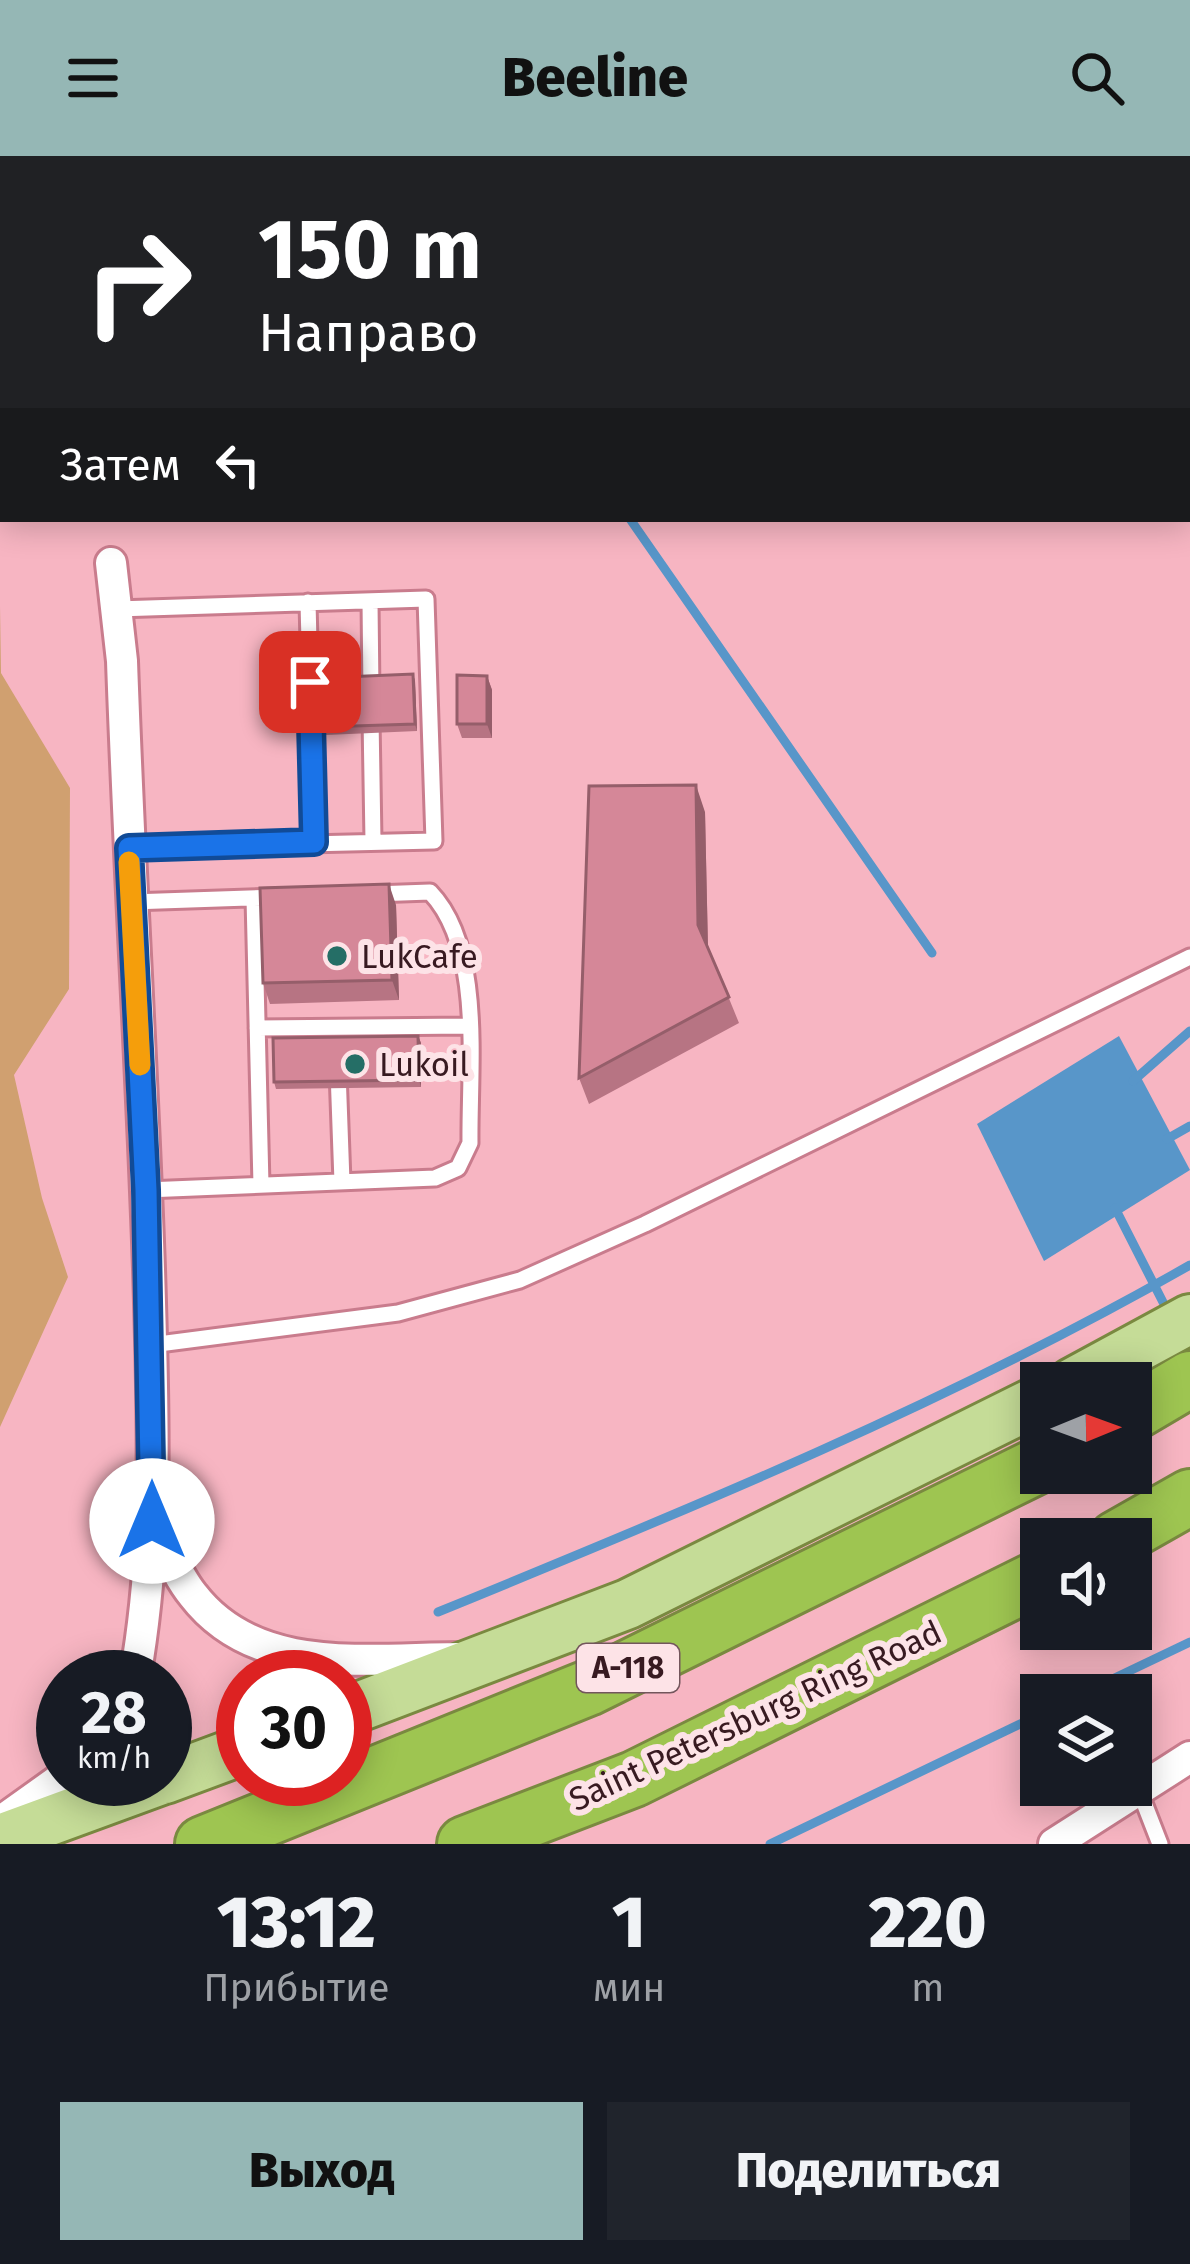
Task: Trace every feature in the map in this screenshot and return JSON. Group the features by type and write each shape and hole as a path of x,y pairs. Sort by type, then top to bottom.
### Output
{"highway":[{"path":"1152,1402 1190,1379"},
{"name":"А-118","path":"203,1844 588,1688 1020,1474"},
{"path":"1152,1519 1190,1497"},
{"name":"Saint Petersburg Ring Road","path":"465,1844 634,1779 1020,1586"}],"main road":[{"path":"1111,1362 1190,1319"},
{"path":"372,1702 628,1604 1020,1409"},
{"path":"0,1840 91,1806"}],"street":[{"path":"111,563 117,609 151,1345 152,1521 140,1650"},
{"path":"152,1521 193,1594 235,1635 298,1658 491,1658"},
{"path":"1152,1779 1190,1757"},
{"path":"0,1822 36,1796"},
{"path":"1054,1844 1110,1806"}],"lane":[{"path":"117,609 426,599 434,841 129,848"},
{"path":"370,601 373,842"},
{"path":"308,602 314,842"},
{"path":"146,1190 435,1178 458,1168 470,1143 463,946 450,913 430,892 364,894"},
{"path":"131,902 298,896"},
{"path":"254,898 261,1185"},
{"path":"151,1345 398,1313 520,1280 645,1224 1190,957"},
{"path":"336,1026 342,1182"},
{"path":"257,1028 468,1026"},
{"path":"1145,1806 1160,1844"}],"shaded area":[{"path":"0,606 1,673 70,788 69,989 14,1075 42,1198 68,1277 0,1427"}],"water":[{"path":"1119,1036 1190,1170 1044,1261 977,1124"}],"building":[{"path":"413,674 415,724 323,727 321,678"},
{"path":"457,675 487,676 487,724 457,724"},
{"path":"696,785 698,925 729,997 579,1078 589,786"},
{"path":"389,884 392,980 263,983 260,888"},
{"path":"418,1036 419,1080 274,1082 273,1038"}],"waterway":[{"path":"632,522 932,953"},
{"path":"1133,1081 1190,1031"},
{"path":"1167,1139 1190,1126"},
{"path":"1115,1208 1167,1310"},
{"path":"438,1612 725,1493 914,1408 1190,1265"},
{"path":"1123,1674 1190,1642"},
{"path":"770,1844 1020,1724"}],"slow traffic":[{"path":"129,862 140,1065"}],"place":[{"name":"LukCafe","path":"337,956"},
{"name":"Lukoil","path":"355,1064"}],"route":[{"path":"152,1521 146,1190 129,848 314,842 310,682"}]}
